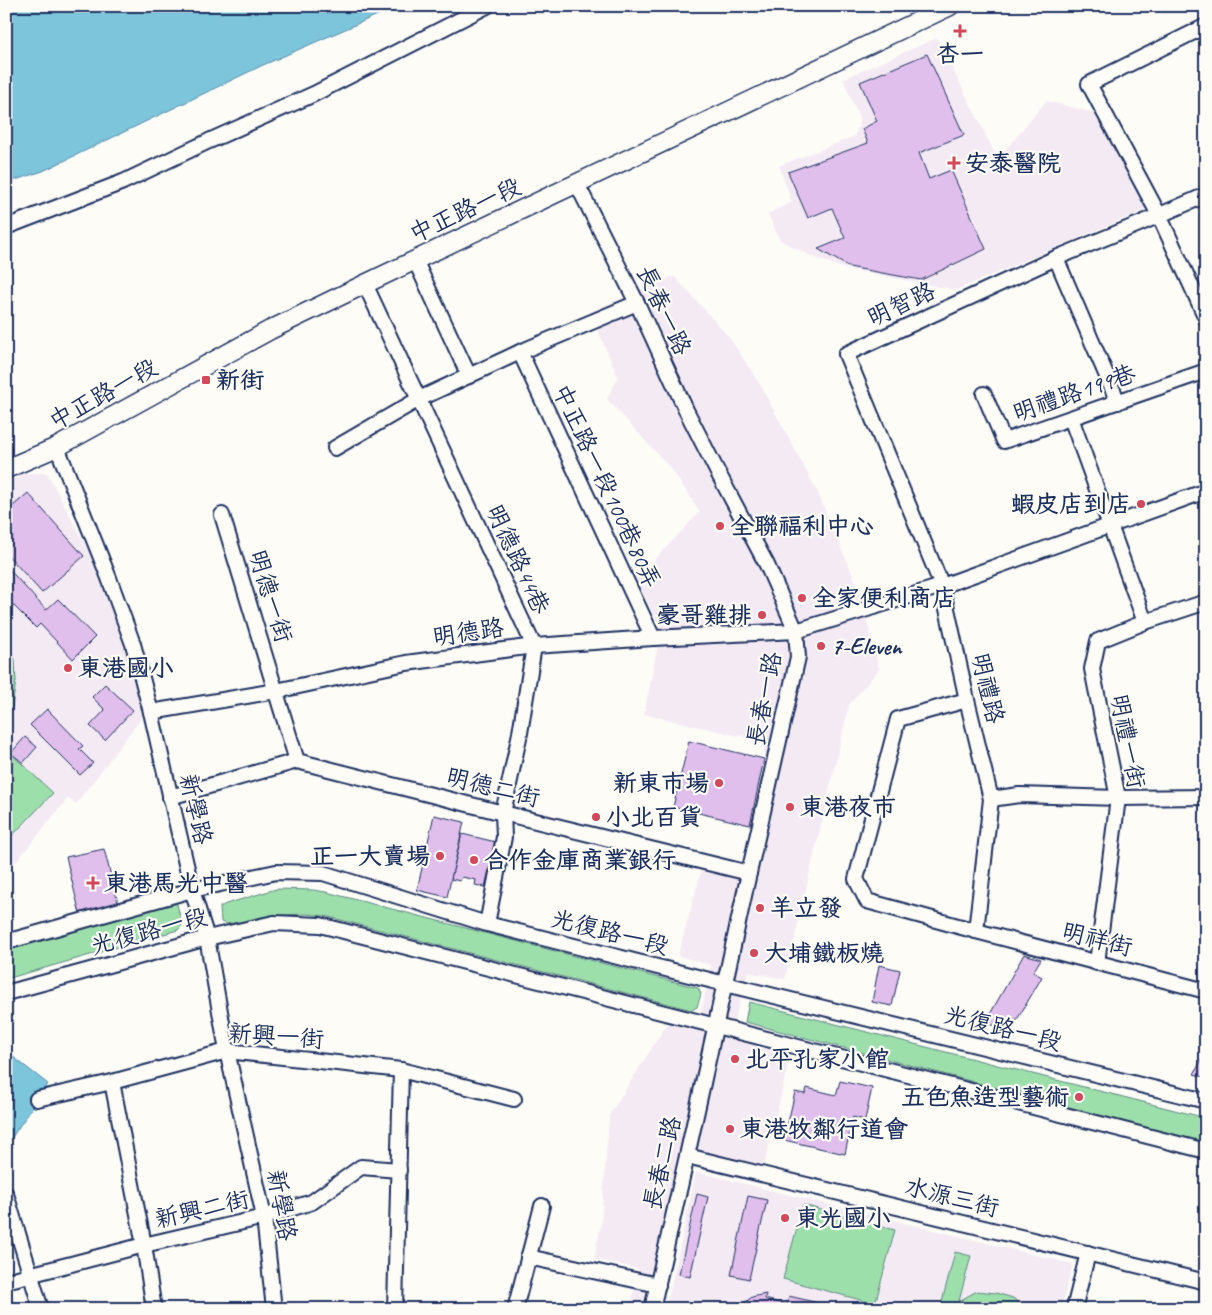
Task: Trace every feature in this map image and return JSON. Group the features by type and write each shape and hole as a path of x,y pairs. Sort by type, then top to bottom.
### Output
{"main road":[{"name":"中正路一段","path":"6,469 57,447 270,330 950,6"}],"street":[{"path":"6,227 124,182 314,94 463,20 487,6"},
{"path":"1206,26 1089,84 1159,215 1206,318"},
{"name":"長春一路","path":"577,184 637,303 686,410 767,565 796,631 798,657 716,1027"},
{"name":"明智路","path":"942,586 846,354 1056,258 1206,195"},
{"path":"1056,258 1118,402"},
{"path":"415,260 469,376"},
{"name":"明德路44巷","path":"365,284 534,646"},
{"path":"335,448 419,400 520,352 637,303"},
{"name":"中正路一段100巷80弄","path":"520,352 653,638"},
{"name":"明禮路199巷","path":"984,394 1004,441 1206,371"},
{"path":"1071,418 1146,622"},
{"name":"新學路","path":"57,447 133,644 151,712 192,890 207,938 228,1051 264,1217 274,1309"},
{"name":"明德路","path":"151,712 276,691 406,663 534,646 796,631 942,586 1206,491"},
{"name":"明德一街","path":"222,515 276,691"},
{"name":"明禮路","path":"942,586 966,700 991,799 976,932"},
{"name":"明禮一街","path":"1097,963 1118,798 1092,669 1098,641 1146,622 1205,606"},
{"path":"487,924 504,837 504,813 520,733 534,646"},
{"path":"170,797 297,761 276,691"},
{"name":"明祥街","path":"966,700 898,719 856,879 867,902 1206,991"},
{"name":"明德二街","path":"297,761 749,873"},
{"path":"991,799 1019,795 1118,798 1206,797"},
{"name":"光復路一段","path":"6,942 192,890 276,872 323,873 487,924 1206,1101"},
{"name":"光復路一段","path":"6,993 207,938 274,924 320,925 1206,1151"},
{"name":"長春二路","path":"652,1309 716,1027"},
{"name":"新興一街","path":"36,1099 112,1082 228,1051 402,1070 514,1099"},
{"path":"395,1309 402,1070"},
{"path":"112,1082 144,1246 154,1309"},
{"name":"水源三街","path":"687,1156 1206,1282"},
{"name":"新興二街","path":"6,1281 264,1217 312,1202 361,1167 399,1170"},
{"path":"6,1194 41,1309"},
{"path":"515,1309 542,1206"},
{"path":"1074,1309 1088,1253"},
{"path":"528,1257 658,1285"}],"shaded area":[{"name":"安泰醫院","path":"937,38 998,159 1046,101 1095,113 1147,209 956,290 846,269 811,256 780,240 768,214 792,202 779,166 855,136 860,120 843,79"},
{"name":"東港夜市","path":"674,276 729,337 761,386 817,491 859,590 879,669 849,705 785,979 748,972 731,1033 792,1048 760,1184 693,1167 660,1309 630,1309 639,1269 594,1259 601,1225 609,1116 669,1021 698,1027 711,965 678,956 705,857 742,866 766,757 762,741 644,714 661,629 636,579 700,512 673,471 607,399 618,377 590,312"},
{"name":"東港國小","path":"26,473 47,473 87,548 117,620 143,716 76,804 68,798 16,862 6,866 6,483"},
{"name":"東光國小","path":"696,1172 1073,1264 1061,1309 666,1309"}],"green space":[{"path":"6,647 15,659 16,681 12,708 6,713"},
{"path":"6,749 53,793 12,836 6,831"},
{"path":"276,889 326,892 698,988 701,994 697,1007 692,1010 325,916 307,914 281,915 227,924 221,922 220,907"},
{"path":"171,903 177,904 182,925 178,930 6,979 6,946"},
{"path":"749,1002 1206,1118 1206,1143 745,1022"},
{"path":"803,1205 895,1230 875,1304 783,1279"},
{"path":"955,1252 971,1256 959,1301 977,1291 996,1293 1013,1298 1026,1309 940,1309"}],"water":[{"path":"6,6 398,6 261,66 43,171 6,183"},
{"path":"12,1056 48,1084 6,1146 6,1062"}],"building":[{"path":"927,54 964,135 919,153 929,179 951,170 986,249 921,280 849,267 818,249 845,238 832,208 808,218 788,172 868,143 862,129 877,121 860,82"},
{"path":"28,493 84,556 42,593 6,553 6,512"},
{"path":"6,566 46,610 58,599 95,637 73,659 40,624 36,628 6,598"},
{"path":"105,684 133,710 105,740 90,726 105,710 92,697"},
{"path":"47,709 83,746 79,749 93,763 80,775 30,725"},
{"path":"25,737 37,747 23,763 11,753"},
{"name":"新東市場","path":"689,741 764,759 750,825 673,807"},
{"name":"正一大賣場","path":"434,815 464,822 447,897 417,890"},
{"name":"合作金庫商業銀行","path":"462,834 496,842 485,887 475,885 476,880 462,877 460,881 451,879"},
{"name":"東港馬光中醫","path":"104,849 120,910 81,918 66,857"},
{"path":"1024,954 1041,959 1033,972 1042,977 1011,1030 985,1023"},
{"path":"879,965 900,970 892,1006 872,1002"},
{"path":"1206,1052 1206,1078 1194,1074"},
{"path":"840,1081 872,1088 865,1120 853,1117 845,1154 784,1140 795,1092 805,1094 807,1088 836,1095"},
{"path":"697,1194 708,1197 690,1277 679,1274"},
{"path":"748,1196 767,1200 749,1279 731,1275"},
{"path":"766,1294 765,1299 787,1305 789,1296 843,1309 741,1309 743,1304 752,1297"}],"place":[{"name":"杏一","path":"960,31"},
{"name":"安泰醫院","path":"954,163"},
{"name":"新街","path":"206,380"},
{"name":"蝦皮店到店","path":"1141,504"},
{"name":"全聯福利中心","path":"720,526"},
{"name":"全家便利商店","path":"802,598"},
{"name":"豪哥雞排","path":"762,615"},
{"name":"7-Eleven","path":"821,646"},
{"name":"東港國小","path":"68,668"},
{"name":"新東市場","path":"719,783"},
{"name":"東港夜市","path":"790,807"},
{"name":"小北百貨","path":"596,817"},
{"name":"正一大賣場","path":"440,856"},
{"name":"合作金庫商業銀行","path":"474,860"},
{"name":"東港馬光中醫","path":"93,883"},
{"name":"羊立發","path":"760,908"},
{"name":"大埔鐵板燒","path":"754,953"},
{"name":"北平孔家小館","path":"735,1059"},
{"name":"五色魚造型藝術","path":"1079,1097"},
{"name":"東港牧鄰行道會","path":"730,1129"},
{"name":"東光國小","path":"785,1218"}]}
